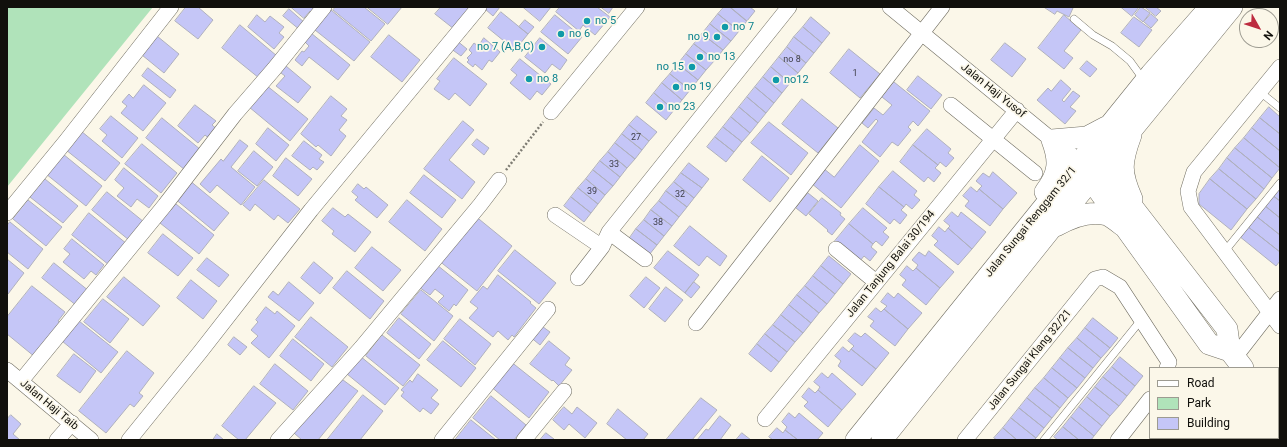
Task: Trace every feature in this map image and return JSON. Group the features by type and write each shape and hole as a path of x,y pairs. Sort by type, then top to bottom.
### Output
{"main road":[{"name":"Jalan Sungai Renggam 32/1","path":"882,440 1050,230 1088,168 1108,126 1210,7"},
{"name":"Jalan Sungai Renggam 32/1","path":"856,440 962,308 1088,168 1135,125 1232,7"},
{"path":"1050,230 1066,220 1081,215 1107,215 1132,220 1127,188 1123,174 1124,154 1135,125"},
{"path":"962,308 967,288 1051,184 1058,167 1056,151 1052,140 1087,137 1108,126"},
{"name":"Jalan Sungai Renggam 32/1","path":"1088,168 1108,178 1117,186 1132,220 1209,344 1236,359"}],"street":[{"path":"7,213 66,141 170,7"},
{"path":"21,381 165,205 235,114 274,69 324,7"},
{"path":"129,440 202,351 311,210 479,7"},
{"path":"551,112 637,7"},
{"path":"578,278 602,247 609,232 789,7"},
{"name":"Jalan Haji Yusof","path":"890,7 1088,168"},
{"path":"696,323 942,7"},
{"path":"1280,67 1194,172 1188,191 1191,207 1280,326"},
{"path":"951,105 1035,172"},
{"name":"Jalan Tanjung Balai 30/194","path":"765,419 1017,110"},
{"path":"278,440 361,348 499,180"},
{"path":"555,215 602,247"},
{"path":"609,232 645,259"},
{"path":"836,249 876,282"},
{"name":"Jalan Sungai Klang 32/21","path":"965,440 1095,279 1103,277 1120,287 1141,320"},
{"path":"1236,359 1280,299"},
{"path":"442,440 548,309"},
{"path":"1141,320 1169,362 1167,367"},
{"name":"Jalan Haji Taib","path":"7,370 91,440"},
{"path":"524,440 564,391"},
{"path":"1118,440 1149,400"},
{"path":"57,440 72,423"}],"lane":[{"path":"1074,19 1093,35 1112,46 1130,62 1145,81"},
{"path":"1260,92 1280,108"},
{"path":"1225,251 1280,183"},
{"path":"1044,440 1141,320"}],"path":[{"path":"499,180 551,112"}],"green space":[{"path":"7,7 153,7 7,187"}],"building":[{"path":"186,7 198,7 213,20 198,39 175,21"},
{"path":"291,7 321,7 314,15 310,11 304,18"},
{"path":"336,7 364,7 385,24 371,41 333,10"},
{"path":"367,7 402,7 388,24"},
{"path":"441,7 471,7 454,29 435,14"},
{"path":"487,7 500,7 493,16 485,9"},
{"path":"523,7 551,7 540,21"},
{"name":"no 5","path":"560,7 597,7 610,17 595,35 583,25 579,31 556,12"},
{"path":"601,7 613,7 609,13"},
{"path":"724,7 730,7 747,21 739,31 718,14"},
{"path":"730,7 750,7 755,11 747,21"},
{"path":"1044,7 1073,8 1069,17 1057,11 1055,14"},
{"path":"1121,7 1139,7 1132,16"},
{"path":"1141,7 1150,13 1143,22 1135,15"},
{"path":"1145,7 1156,7 1161,11 1156,16"},
{"path":"289,9 305,23 300,30 283,16"},
{"path":"331,10 370,42 354,61 315,30"},
{"path":"501,12 528,34 515,50 488,28"},
{"name":"no 7","path":"718,14 739,31 731,41 710,24"},
{"path":"1151,14 1158,20 1151,28 1144,22"},
{"path":"257,15 265,22 270,16 284,27 279,33 284,37 274,49 248,27"},
{"name":"no 6","path":"555,15 582,37 568,54 541,32"},
{"path":"1064,15 1081,30 1064,51 1073,58 1064,69 1038,48"},
{"path":"811,17 830,33 822,43 803,27"},
{"path":"1134,17 1152,30 1139,47 1121,33"},
{"path":"525,20 534,27 528,34 519,27"},
{"name":"no 9","path":"710,24 731,41 723,50 702,34"},
{"path":"240,25 277,56 259,78 222,48"},
{"path":"803,27 822,43 814,53 794,37"},
{"path":"311,33 350,65 338,80 309,57 302,66 295,60 302,51 304,52 309,46 304,41"},
{"path":"702,34 723,50 715,60 694,44"},
{"path":"389,35 420,60 402,82 371,57"},
{"path":"157,36 179,54 164,73 142,55"},
{"path":"794,37 814,53 806,63 787,47"},
{"path":"484,38 500,52 492,62 489,60 482,70 475,64 473,67 467,62 469,60 467,58 472,53 469,50 474,43 478,46"},
{"name":"no 7 (A,B,C)","path":"540,38 567,60 560,70 552,64 545,73 525,57"},
{"path":"456,40 467,49 461,56 450,48"},
{"path":"1005,43 1026,59 1012,77 991,60"},
{"name":"no 13","path":"694,44 715,60 706,70 686,54"},
{"path":"787,47 806,63 798,73 779,57"},
{"path":"849,49 880,74 860,98 830,73"},
{"name":"no 15","path":"686,54 706,70 698,80 678,64"},
{"path":"779,57 798,73 790,83 771,67"},
{"path":"454,58 487,84 470,106 455,93 449,100 434,89 440,81 437,79"},
{"name":"no 8","path":"520,59 551,84 542,95 537,91 530,100 510,83 517,75 511,70"},
{"path":"1087,61 1097,69 1090,77 1080,69"},
{"path":"678,64 698,80 690,90 670,74"},
{"path":"286,66 311,87 298,103 276,86 285,76 281,73"},
{"name":"no12","path":"771,67 790,83 782,93 763,77"},
{"path":"148,68 176,90 170,98 142,76"},
{"name":"no 19","path":"670,74 690,90 682,100 662,83"},
{"path":"918,76 942,95 931,109 907,90"},
{"path":"763,77 782,93 774,103 755,87"},
{"path":"1061,80 1071,89 1062,100 1064,102 1073,91 1080,96 1070,107 1076,111 1065,124 1037,100 1048,88 1051,91"},
{"path":"894,82 930,111 918,126 913,121 908,127 911,130 898,146 892,142 880,157 862,142 878,121 876,119 868,128 862,123 874,108 883,115 892,105 882,97"},
{"path":"662,83 682,100 674,110 654,93"},
{"path":"144,85 166,103 143,131 121,113 127,106 122,102 129,94 133,98"},
{"path":"266,85 308,119 290,141 249,107"},
{"path":"755,87 774,103 766,113 747,97"},
{"name":"no 23","path":"654,93 674,110 666,120 646,103"},
{"path":"331,96 347,109 341,116 347,120 339,130 346,136 331,156 318,145 316,147 301,134"},
{"path":"747,97 766,113 758,123 739,107"},
{"path":"802,99 838,128 818,153 782,124"},
{"path":"195,105 216,121 212,125 218,130 210,139 205,135 198,143 178,126"},
{"path":"739,107 758,123 750,133 731,117"},
{"path":"1269,107 1280,117 1280,134 1260,118"},
{"path":"111,116 138,138 122,158 102,141 107,135 100,129"},
{"path":"637,116 657,132 649,141 629,125"},
{"path":"731,117 750,133 742,142 723,127"},
{"path":"162,118 201,150 185,170 146,138"},
{"path":"1260,118 1280,134 1280,151 1252,128"},
{"path":"463,121 474,130 449,160 475,182 462,199 424,169"},
{"path":"769,122 808,153 791,175 751,143"},
{"path":"629,125 649,141 642,150 622,134"},
{"path":"723,127 742,142 734,152 715,137"},
{"path":"268,128 289,145 276,161 256,144"},
{"path":"1252,128 1280,151 1280,168 1244,138"},
{"path":"927,129 951,149 948,153 954,158 946,167 940,162 938,165 913,145"},
{"path":"81,131 120,163 105,181 66,150"},
{"path":"622,134 642,150 635,159 615,143"},
{"path":"715,137 734,152 726,162 707,147"},
{"path":"1244,138 1280,168 1272,178 1235,148"},
{"path":"477,139 489,148 484,155 472,145"},
{"path":"240,140 248,146 231,167 255,187 241,205 217,185 210,193 200,184 221,159 223,161"},
{"path":"304,141 322,155 319,159 324,162 317,170 313,167 310,170 292,156"},
{"path":"615,143 635,159 627,168 608,152"},
{"path":"142,144 177,173 161,193 125,164"},
{"path":"860,145 879,161 841,208 811,183 823,168 834,177"},
{"path":"913,145 938,165 935,168 941,173 934,182 928,177 924,182 900,162"},
{"path":"1235,148 1272,178 1264,189 1227,158"},
{"path":"254,151 273,167 257,186 238,171"},
{"path":"608,152 627,168 620,177 600,161"},
{"path":"63,154 102,186 86,206 46,174"},
{"path":"762,156 789,178 770,202 743,180"},
{"path":"286,158 312,179 298,196 273,176"},
{"path":"1227,158 1264,189 1256,199 1219,169"},
{"path":"600,161 620,177 613,186 593,170"},
{"path":"689,163 709,179 702,188 681,173"},
{"path":"124,168 158,196 149,208 137,199 131,207 117,196 124,188 115,180"},
{"path":"1219,169 1256,199 1247,209 1210,179"},
{"path":"593,170 613,186 605,195 586,179"},
{"path":"893,171 917,191 914,195 920,200 912,209 906,204 904,207 879,187"},
{"path":"993,172 1017,193 1003,209 979,189 982,186 976,181 983,173 989,177"},
{"path":"681,173 702,188 694,198 674,182"},
{"path":"424,175 456,200 442,218 410,193"},
{"path":"45,179 78,206 63,223 30,197"},
{"path":"586,179 605,195 598,204 578,188"},
{"path":"1210,179 1247,209 1231,230 1199,204 1199,194"},
{"path":"189,180 229,213 214,231 174,198"},
{"path":"264,180 300,209 288,223 278,215 274,220 255,204 250,211 243,205"},
{"path":"674,182 694,198 687,207 666,191"},
{"path":"358,184 364,189 366,187 388,205 377,218 355,200 358,197 352,192"},
{"path":"1280,186 1280,201 1272,195"},
{"path":"879,187 904,207 901,210 907,215 900,224 894,219 890,224 866,204"},
{"path":"971,187 977,192 979,189 1003,209 990,226 965,206 969,201 963,196"},
{"path":"578,188 598,204 591,213 571,197"},
{"path":"666,191 687,207 679,217 659,201"},
{"path":"107,192 144,222 129,240 92,210"},
{"path":"808,193 818,201 806,216 796,208"},
{"path":"1272,195 1280,201 1280,218 1264,205"},
{"path":"571,197 591,213 584,222 564,206"},
{"path":"822,198 841,213 840,215 845,219 832,235 809,214"},
{"path":"28,200 62,227 46,246 13,219"},
{"path":"407,200 442,229 425,251 389,222"},
{"path":"659,201 679,217 672,226 651,210"},
{"path":"176,204 214,235 199,254 160,223"},
{"path":"1264,205 1280,218 1280,235 1256,216"},
{"path":"333,208 345,217 348,214 371,232 355,252 332,234 334,231 322,221"},
{"path":"863,208 887,228 883,232 889,237 882,246 876,241 873,244 849,224"},
{"path":"651,210 672,226 664,236 644,220"},
{"path":"952,212 958,217 961,212 986,232 972,249 948,228 950,226 944,221"},
{"path":"89,213 127,244 109,265 72,235"},
{"path":"474,215 512,246 477,291 438,260"},
{"path":"1256,216 1280,235 1280,252 1247,226"},
{"path":"644,220 664,236 657,245 636,229"},
{"path":"10,222 43,249 28,269 7,252 7,226"},
{"path":"849,224 873,244 871,247 877,252 870,261 864,256 860,261 835,241"},
{"path":"690,226 727,256 720,266 707,256 699,266 674,246"},
{"path":"1247,226 1280,252 1280,261 1276,266 1239,236"},
{"path":"939,227 945,232 948,228 972,249 958,265 934,245 938,241 932,236"},
{"path":"636,229 657,245 649,255 629,239"},
{"path":"163,234 193,258 178,276 148,253"},
{"path":"72,239 104,265 96,275 91,271 84,279 63,262 70,254 64,249"},
{"path":"372,247 401,270 383,291 355,268"},
{"path":"515,250 556,283 539,304 498,271"},
{"path":"668,251 699,275 685,293 654,268"},
{"path":"929,251 954,272 940,288 916,268 918,265 912,260 919,252 925,256"},
{"path":"829,256 851,274 843,284 821,266"},
{"path":"207,258 229,275 219,287 197,270"},
{"path":"7,259 24,273 8,294 7,293"},
{"path":"314,262 333,278 320,294 301,278"},
{"path":"54,263 89,291 77,306 42,278"},
{"path":"437,265 468,290 456,306 454,304 449,311 438,302 444,296 435,289 430,295 419,287"},
{"path":"821,266 843,284 835,294 813,276"},
{"path":"907,266 913,271 916,268 940,288 926,305 902,285 906,280 900,275"},
{"path":"347,271 384,301 370,319 333,288"},
{"path":"498,275 531,302 530,303 536,308 514,337 512,335 508,340 498,331 493,337 469,318 478,308 470,302 483,286 487,289"},
{"path":"813,276 835,294 827,304 805,286"},
{"path":"124,277 160,306 143,326 107,297"},
{"path":"646,277 660,288 644,308 630,296"},
{"path":"191,280 217,301 203,319 177,298"},
{"path":"289,282 314,303 299,321 268,297 273,291 278,295"},
{"path":"694,282 700,287 691,298 685,293"},
{"path":"32,286 65,312 58,321 62,324 35,357 7,334 7,317"},
{"path":"805,286 827,304 819,313 797,295"},
{"path":"666,287 683,300 665,322 649,309"},
{"path":"421,290 453,316 434,341 401,314"},
{"path":"888,293 894,298 898,293 922,313 908,329 884,309 887,306 881,302"},
{"path":"797,295 819,313 811,323 789,305"},
{"path":"103,299 129,319 110,343 84,322"},
{"path":"789,305 811,323 803,333 781,315"},
{"path":"266,307 275,314 277,311 295,326 269,358 251,343 258,336 251,330 258,322 256,320"},
{"path":"876,308 881,312 884,309 908,329 895,346 870,326 874,321 868,317"},
{"path":"781,315 803,333 795,342 773,325"},
{"path":"311,317 348,347 332,367 295,337"},
{"path":"399,318 431,344 419,359 387,333"},
{"path":"1093,318 1118,338 1110,348 1085,328"},
{"path":"460,319 491,344 475,365 444,339"},
{"path":"79,321 118,352 101,373 62,341"},
{"path":"539,324 550,332 540,345 529,336"},
{"path":"773,325 795,342 787,352 765,334"},
{"path":"1085,328 1110,348 1101,358 1077,338"},
{"path":"855,333 861,337 865,333 889,353 876,369 851,349 854,346 848,341"},
{"path":"765,334 787,352 779,362 757,344"},
{"path":"382,335 420,365 403,386 366,356"},
{"path":"234,337 247,347 240,355 228,345"},
{"path":"1077,338 1101,358 1093,368 1068,348"},
{"path":"293,339 324,364 311,381 280,356"},
{"path":"443,341 476,368 461,387 427,360"},
{"path":"549,341 570,358 565,365 572,370 559,386 530,364"},
{"path":"757,344 779,362 771,372 749,354"},
{"path":"843,347 849,352 851,349 876,369 862,386 838,366 841,361 835,356"},
{"path":"1068,348 1093,368 1085,378 1060,358"},
{"path":"127,351 154,373 139,393 143,396 134,407 130,404 106,433 79,411"},
{"path":"74,354 96,371 80,393 57,376"},
{"path":"360,356 399,388 385,405 347,374"},
{"path":"1120,357 1143,376 1135,386 1112,367"},
{"path":"1060,358 1085,378 1077,388 1052,368"},
{"path":"510,361 549,392 529,418 490,386"},
{"path":"275,364 308,391 293,410 260,384"},
{"path":"1112,367 1135,386 1127,396 1103,377"},
{"path":"1052,368 1077,388 1068,398 1044,378"},
{"path":"822,373 828,378 832,373 856,394 842,410 818,390 820,387 814,382"},
{"path":"418,374 438,390 431,398 439,404 431,414 423,408 420,412 401,396 404,392 401,390 410,380 412,382"},
{"path":"339,377 358,391 318,440 302,440 294,433"},
{"path":"1103,377 1127,396 1119,406 1095,387"},
{"path":"1044,378 1068,398 1060,408 1035,388"},
{"path":"254,386 276,403 245,440 239,440 222,426"},
{"path":"1095,387 1119,406 1110,416 1087,397"},
{"path":"809,388 815,393 818,390 842,410 828,427 804,406 808,402 802,397"},
{"path":"1035,388 1060,408 1052,418 1027,398"},
{"path":"363,395 383,411 360,440 327,440"},
{"path":"491,396 526,425 514,440 500,440 473,418"},
{"path":"1087,397 1110,416 1102,426 1079,407"},
{"path":"701,398 717,410 692,440 666,440"},
{"path":"1027,398 1052,418 1044,428 1019,408"},
{"path":"564,407 572,414 577,407 597,423 585,438 569,424 564,430 553,420"},
{"path":"1079,407 1102,426 1094,436 1071,417"},
{"path":"1019,408 1044,428 1036,438 1011,418"},
{"path":"618,409 648,434 643,440 627,440 607,424"},
{"path":"789,413 795,418 799,413 823,433 817,440 798,440 785,430 787,427 782,422"},
{"path":"11,415 21,424 13,434 20,440 7,440 7,419"},
{"path":"720,416 731,425 720,440 697,440 706,429 708,430"},
{"path":"1071,417 1094,436 1091,440 1079,440 1063,427"},
{"path":"1011,418 1036,438 1034,440 1017,440 1003,428"},
{"path":"471,420 496,440 455,440"},
{"path":"1063,427 1079,440 1058,440 1054,437"},
{"path":"777,428 783,433 785,430 798,440 773,440 769,437"},
{"path":"1003,428 1017,440 997,440 994,438"},
{"path":"546,433 554,439 540,440"},
{"path":"742,433 751,440 736,440"},
{"path":"217,434 224,440 213,440"}],"place":[{"name":"no 5","path":"587,21"},
{"name":"no 7","path":"725,27"},
{"name":"no 6","path":"561,34"},
{"name":"no 9","path":"717,37"},
{"name":"no 7 (A,B,C)","path":"542,47"},
{"name":"no 13","path":"700,57"},
{"name":"no 15","path":"692,67"},
{"name":"no 8","path":"529,79"},
{"name":"no12","path":"776,80"},
{"name":"no 19","path":"676,87"},
{"name":"no 23","path":"660,107"}]}
